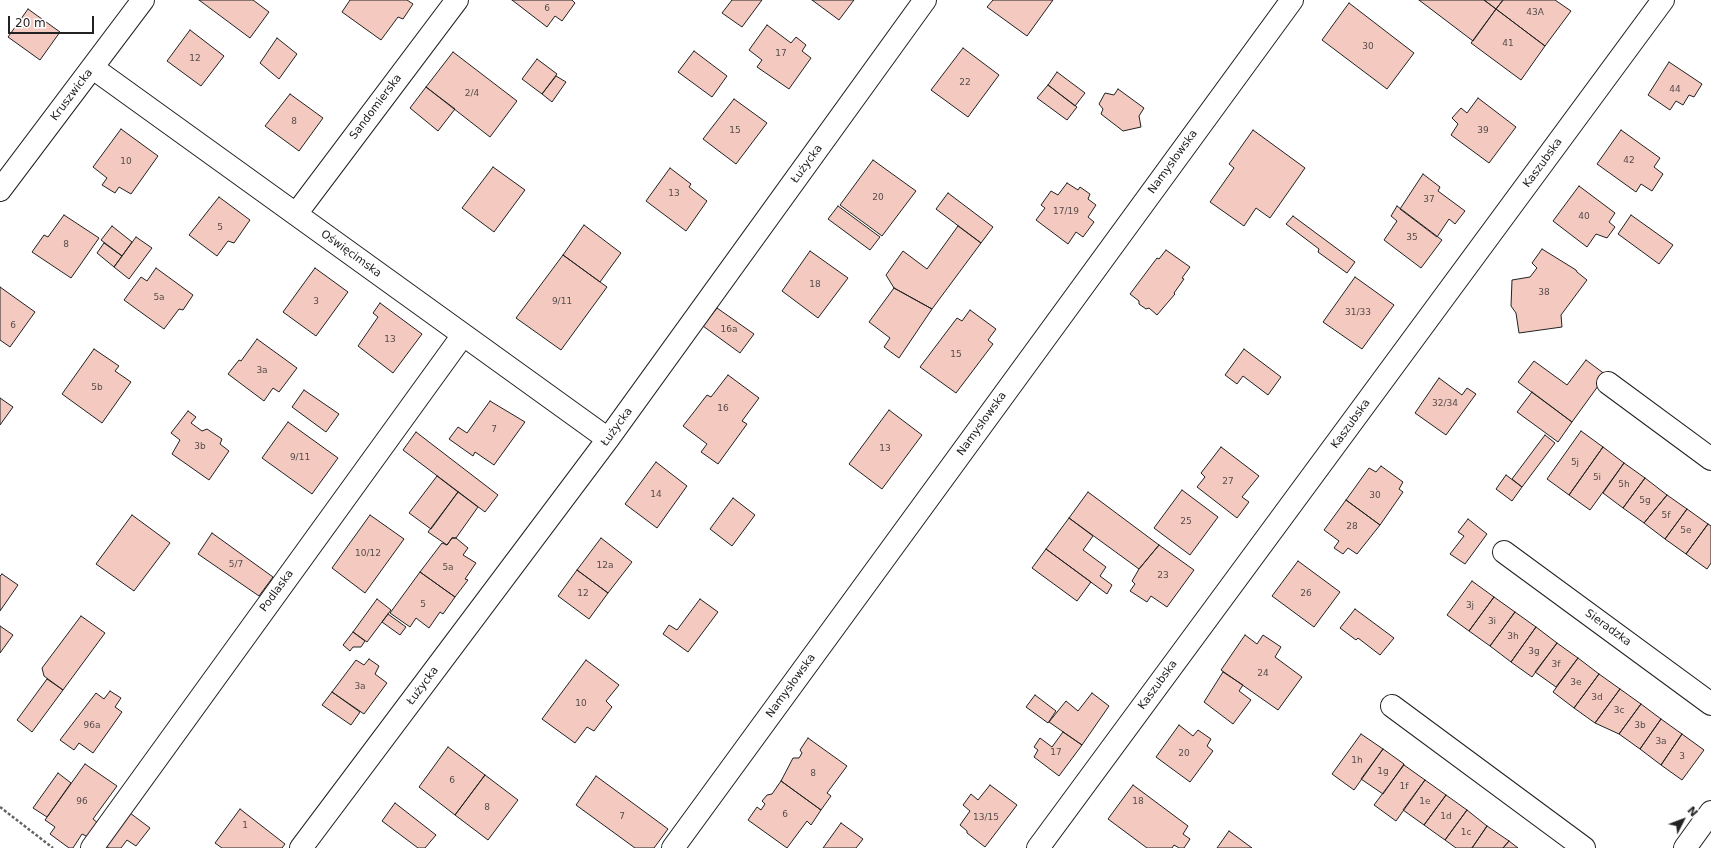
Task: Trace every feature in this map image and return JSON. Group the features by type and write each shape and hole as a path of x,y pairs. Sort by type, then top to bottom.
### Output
{"street":[{"name":"Kruszwicka","path":"0,190 143,0"},
{"name":"Sandomierska","path":"296,214 457,0"},
{"name":"Łużycka","path":"301,848 608,439 925,0"},
{"name":"Namysłowska","path":"673,848 1292,0"},
{"name":"Kaszubska","path":"1045,846 1663,0"},
{"name":"Oświęcimska","path":"93,68 608,439"},
{"name":"Podlaska","path":"92,848 463,335"},
{"path":"1608,383 1711,459"},
{"name":"Sieradzka","path":"1504,552 1711,704"},
{"path":"1392,706 1584,848"},
{"path":"1685,848 1711,812"}],"path":[{"path":"0,807 53,848"}],"building":[{"path":"199,0 253,0 269,12 250,38"},
{"path":"350,0 407,0 413,4 403,19 398,17 381,40 342,12"},
{"path":"512,0 572,0 575,3 562,21 555,16 547,27"},
{"path":"732,0 762,0 742,27 722,13"},
{"path":"812,0 854,0 839,20"},
{"path":"993,0 1053,0 1027,36 987,7"},
{"path":"1419,0 1484,0 1496,9 1473,41"},
{"path":"1484,0 1503,0 1496,9"},
{"path":"1503,0 1555,0 1571,11 1545,46 1496,9"},
{"path":"1349,3 1414,53 1387,89 1322,40"},
{"path":"28,9 60,32 40,60 8,37"},
{"path":"1496,9 1545,46 1521,80 1471,43"},
{"path":"767,25 791,43 796,37 806,45 802,51 811,58 789,89 757,67 762,60 749,50"},
{"path":"190,30 224,56 201,86 167,61"},
{"path":"277,38 297,54 279,79 260,63"},
{"path":"963,48 999,75 968,117 931,90"},
{"path":"694,51 727,76 712,97 678,72"},
{"path":"453,52 517,101 490,137 426,87"},
{"path":"537,59 557,74 542,94 522,79"},
{"path":"1669,62 1702,84 1694,97 1689,95 1683,105 1676,101 1670,110 1648,95"},
{"path":"1057,72 1085,93 1075,106 1048,85"},
{"path":"556,76 566,82 552,102 542,94"},
{"path":"1048,85 1077,107 1067,120 1037,98"},
{"path":"426,87 455,109 438,131 410,108"},
{"path":"1118,89 1144,108 1139,116 1141,127 1123,131 1101,114 1103,109 1099,104 1105,93 1114,95"},
{"path":"290,94 323,118 299,151 265,126"},
{"path":"1478,98 1516,127 1489,163 1451,135 1458,124 1452,118 1461,108 1467,113"},
{"path":"734,99 767,123 736,164 703,139"},
{"path":"121,129 158,156 131,194 119,187 115,193 102,185 107,178 93,167"},
{"path":"1253,130 1305,168 1270,218 1256,208 1244,226 1210,202 1234,168 1229,164"},
{"path":"1621,130 1660,158 1654,167 1663,174 1652,191 1641,184 1636,192 1597,164"},
{"path":"873,160 916,191 882,236 840,205"},
{"path":"493,167 525,190 494,232 462,208"},
{"path":"670,168 691,184 689,187 707,201 686,231 646,201"},
{"path":"1423,174 1440,187 1438,191 1465,211 1455,224 1449,219 1437,237 1400,209"},
{"path":"1067,183 1078,190 1080,187 1090,194 1088,199 1096,205 1088,217 1094,222 1083,237 1076,232 1068,244 1036,220 1045,208 1041,205 1051,191 1058,195"},
{"path":"1579,186 1615,213 1609,222 1615,227 1607,238 1596,234 1587,247 1553,221"},
{"path":"948,193 993,227 981,243 936,209"},
{"path":"219,197 250,220 234,243 228,241 217,256 189,235"},
{"path":"838,206 880,237 870,250 828,219"},
{"path":"1397,206 1442,240 1421,268 1384,240 1397,221 1391,216"},
{"path":"64,215 99,238 71,278 32,252 44,235 48,237"},
{"path":"1631,215 1673,245 1659,264 1618,234"},
{"path":"1293,216 1355,262 1347,273 1318,252 1319,249 1286,224"},
{"path":"584,225 621,253 600,282 563,255"},
{"path":"112,226 132,242 122,256 101,240"},
{"path":"958,226 981,243 932,309 894,288 886,275 903,251 927,269"},
{"path":"136,237 152,248 129,279 114,267"},
{"path":"104,243 122,256 114,267 97,253"},
{"path":"1542,249 1576,270 1587,280 1561,315 1562,327 1519,333 1516,313 1511,306 1512,280 1530,277 1537,268 1532,263"},
{"path":"1166,250 1190,267 1182,278 1184,279 1174,293 1175,294 1157,315 1149,308 1146,309 1139,304 1139,301 1130,294 1157,258 1159,259"},
{"path":"810,251 848,278 818,318 782,291"},
{"path":"563,255 607,287 561,350 516,318"},
{"path":"156,268 193,295 183,310 179,309 164,329 124,300 141,277 147,281"},
{"path":"315,268 348,292 316,336 283,312"},
{"path":"1355,277 1394,305 1362,349 1323,322"},
{"path":"0,287 35,312 10,347 0,340"},
{"path":"894,288 932,309 899,358 884,347 890,338 869,322"},
{"path":"380,303 422,334 393,373 358,346 378,317 373,313"},
{"path":"717,308 754,334 740,353 703,326"},
{"path":"970,310 996,329 988,340 993,344 956,393 920,367 957,318 962,321"},
{"path":"257,339 297,368 279,392 273,388 264,401 228,374 239,360 241,361"},
{"path":"94,349 119,366 115,371 131,382 102,423 62,394"},
{"path":"1244,349 1281,377 1268,395 1243,376 1237,384 1225,375"},
{"path":"1586,360 1606,375 1572,422 1518,382 1534,361 1567,385"},
{"path":"728,375 759,398 742,421 747,424 718,464 701,452 707,444 683,426 707,395 711,397"},
{"path":"1439,378 1462,395 1467,388 1476,394 1446,435 1415,413"},
{"path":"304,390 339,414 326,432 292,407"},
{"path":"1532,392 1572,422 1558,442 1517,412"},
{"path":"0,398 13,407 0,425"},
{"path":"490,401 525,422 494,465 475,452 473,456 449,439 458,427 467,433"},
{"path":"889,410 922,435 882,489 849,464"},
{"path":"188,411 196,417 191,423 202,431 207,429 222,439 220,444 229,451 209,480 172,454 180,440 171,433"},
{"path":"288,422 338,458 312,494 262,458"},
{"path":"1581,431 1603,447 1569,495 1547,479"},
{"path":"416,432 498,495 485,512 403,450"},
{"path":"1545,435 1555,443 1522,487 1512,479"},
{"path":"1221,447 1259,476 1242,497 1249,502 1237,518 1197,487 1205,477 1201,473"},
{"path":"1603,447 1624,463 1590,510 1569,495"},
{"path":"656,462 687,486 657,528 625,504"},
{"path":"1624,463 1645,478 1623,508 1603,493"},
{"path":"1381,466 1403,482 1399,489 1403,492 1380,525 1346,500 1369,468 1376,472"},
{"path":"1506,475 1522,487 1512,501 1496,489"},
{"path":"437,476 458,492 431,529 409,513"},
{"path":"1645,478 1667,495 1644,523 1623,508"},
{"path":"1182,490 1218,517 1190,555 1154,528"},
{"path":"458,492 478,507 456,538 452,538 447,545 428,532"},
{"path":"1088,492 1159,545 1139,569 1069,518"},
{"path":"1667,495 1687,509 1665,539 1644,523"},
{"path":"733,498 755,515 732,546 710,529"},
{"path":"1346,500 1380,525 1357,554 1348,548 1343,554 1334,548 1339,541 1324,530"},
{"path":"1687,509 1708,524 1686,554 1665,539"},
{"path":"132,515 170,543 134,591 96,564"},
{"path":"370,515 404,539 365,593 332,568"},
{"path":"1069,518 1093,536 1083,550 1106,567 1100,576 1112,585 1107,594 1046,549"},
{"path":"1468,519 1487,534 1465,564 1450,554 1464,536 1458,532"},
{"path":"1708,524 1711,526 1711,563 1707,569 1686,554"},
{"path":"212,533 273,577 259,596 198,554"},
{"path":"452,538 456,538 468,548 463,555 476,563 465,579 468,580 455,597 420,572 442,543 447,545"},
{"path":"601,538 632,562 608,593 577,570"},
{"path":"1159,545 1194,570 1167,607 1151,596 1147,602 1130,591 1135,584 1132,581 1139,569"},
{"path":"1046,549 1091,582 1077,601 1032,568"},
{"path":"1298,561 1340,592 1314,627 1272,596"},
{"path":"577,570 608,593 589,619 558,596"},
{"path":"420,572 455,597 443,614 440,612 429,628 416,618 410,627 390,613"},
{"path":"2,574 18,585 0,611 0,576"},
{"path":"1472,581 1494,597 1469,631 1447,615"},
{"path":"1494,597 1515,612 1490,646 1469,631"},
{"path":"377,599 391,610 367,642 353,632"},
{"path":"700,599 718,612 688,652 663,634 669,625 677,630"},
{"path":"1355,609 1394,638 1380,655 1358,638 1356,640 1340,628"},
{"path":"1515,612 1536,627 1511,662 1490,646"},
{"path":"388,614 406,627 400,635 382,622"},
{"path":"81,616 105,633 63,690 44,676 42,668"},
{"path":"0,626 13,635 0,653"},
{"path":"1536,627 1557,643 1532,677 1511,662"},
{"path":"353,632 365,641 361,647 353,647 350,651 343,645"},
{"path":"1245,635 1257,644 1263,635 1281,647 1275,657 1302,677 1278,710 1221,670"},
{"path":"1557,643 1578,658 1556,687 1535,672"},
{"path":"1578,658 1599,674 1574,708 1553,692"},
{"path":"369,659 379,666 375,674 387,683 364,714 332,692 356,660 364,665"},
{"path":"586,660 619,685 606,701 612,707 594,731 587,727 575,743 542,719"},
{"path":"1223,672 1243,685 1239,691 1251,700 1233,724 1204,702"},
{"path":"1599,674 1620,689 1595,723 1574,708"},
{"path":"47,679 63,690 32,732 17,720"},
{"path":"1620,689 1641,704 1619,734 1595,723"},
{"path":"110,691 121,698 115,707 122,712 93,753 79,743 74,750 60,740 96,693 104,699"},
{"path":"332,692 360,712 351,725 322,705"},
{"path":"1092,693 1109,706 1082,745 1049,722 1066,701 1078,711"},
{"path":"1035,695 1056,711 1048,723 1026,707"},
{"path":"1641,704 1661,719 1640,749 1619,734"},
{"path":"1661,719 1682,734 1661,765 1640,749"},
{"path":"1179,725 1193,736 1198,730 1211,739 1207,746 1213,751 1190,782 1156,757"},
{"path":"1063,732 1082,745 1059,776 1034,757 1038,750 1034,747 1040,738 1052,747"},
{"path":"1361,734 1383,749 1354,790 1332,774"},
{"path":"1682,734 1704,750 1682,780 1661,765"},
{"path":"808,738 847,766 827,793 831,796 821,810 781,781 793,758 799,758 802,753 800,750"},
{"path":"448,747 485,775 455,815 419,787"},
{"path":"1383,749 1404,764 1383,794 1361,779"},
{"path":"85,764 117,786 93,819 98,823 88,837 82,834 73,848 69,848 50,834 55,827 45,820"},
{"path":"1404,765 1425,780 1396,821 1374,805"},
{"path":"58,773 71,783 47,817 33,808"},
{"path":"485,775 518,800 488,840 455,815"},
{"path":"596,776 668,829 654,848 635,848 576,805"},
{"path":"1425,780 1446,795 1424,825 1403,810"},
{"path":"781,781 821,810 811,825 807,821 787,848 748,820 757,807 761,810 765,804 762,801 767,795 772,794"},
{"path":"990,785 1017,805 985,847 967,833 967,831 960,825 970,811 963,805 971,794 978,800"},
{"path":"1133,785 1188,826 1183,834 1190,839 1184,848 1179,848 1174,845 1172,848 1147,848 1108,819"},
{"path":"1446,795 1467,810 1445,840 1424,825"},
{"path":"395,803 436,835 425,848 418,848 382,821"},
{"path":"240,809 285,844 282,848 222,848 215,843"},
{"path":"1467,810 1487,826 1472,848 1456,848 1445,840"},
{"path":"130,813 150,828 136,846 127,840 121,848 109,848 104,845"},
{"path":"841,823 863,839 856,848 823,848"},
{"path":"1487,826 1509,841 1503,848 1472,848"},
{"path":"1229,831 1252,848 1217,848"},
{"path":"1509,841 1518,848 1503,848"}]}
